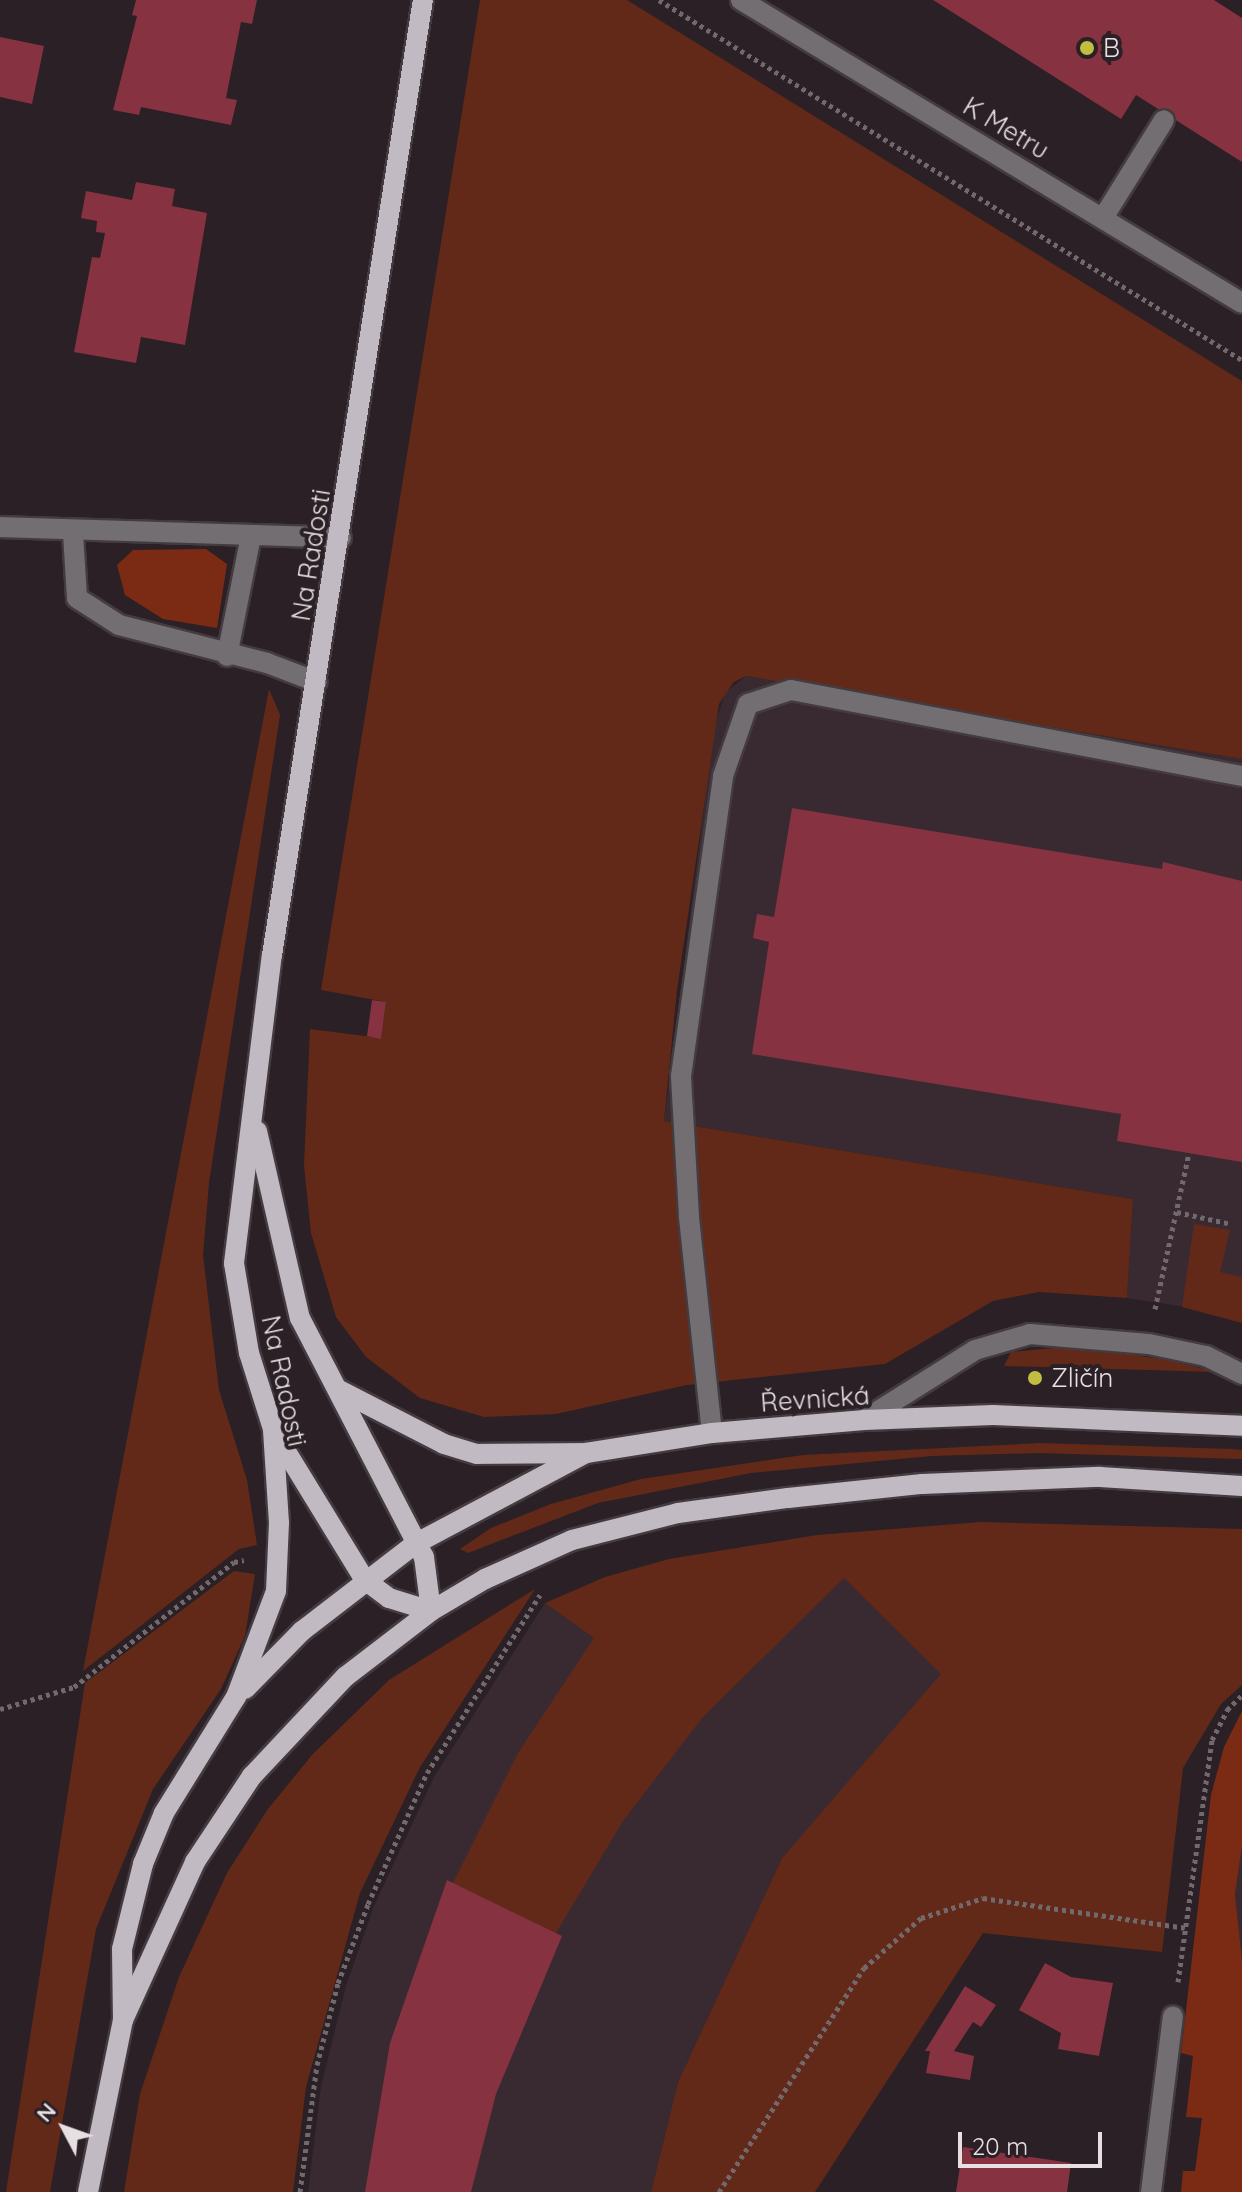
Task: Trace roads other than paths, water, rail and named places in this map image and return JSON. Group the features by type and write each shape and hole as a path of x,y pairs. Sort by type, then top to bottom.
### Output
{"main road":[{"name":"Na Radosti","path":"88,2192 123,2020 122,1949 143,1864 164,1813 236,1697 276,1591 279,1523 273,1429 249,1353 234,1263 272,955 341,538 423,0"},
{"name":"Na Radosti","path":"123,2020 195,1862 252,1776 345,1677 431,1611 428,1571 300,1318 254,1118"},
{"path":"339,1390 444,1444 477,1454 586,1453"},
{"name":"Řevnická","path":"415,1544 586,1453 712,1433 864,1420 993,1415 1242,1426"},
{"path":"273,1429 365,1580 389,1598 431,1611 485,1579 572,1540 678,1513 922,1484 1100,1477 1242,1486"},
{"name":"Na Radosti","path":"236,1697 302,1631 415,1544"}],"street":[{"name":"K Metru","path":"741,0 1242,303"},
{"path":"1103,218 1164,120"},
{"path":"0,527 73,533 341,538"},
{"path":"73,533 77,598 119,625 227,656 267,663 317,682"},
{"path":"227,656 251,536"},
{"path":"712,1433 689,1216 681,1076 723,776 748,704 791,690 1242,776"},
{"path":"864,1420 975,1350 1030,1334 1111,1337 1177,1349 1206,1356 1242,1374"},
{"path":"1151,2192 1173,2016"}],"place":[{"name":"B","path":"1087,48"},
{"name":"Zličín","path":"1035,1378"}]}
